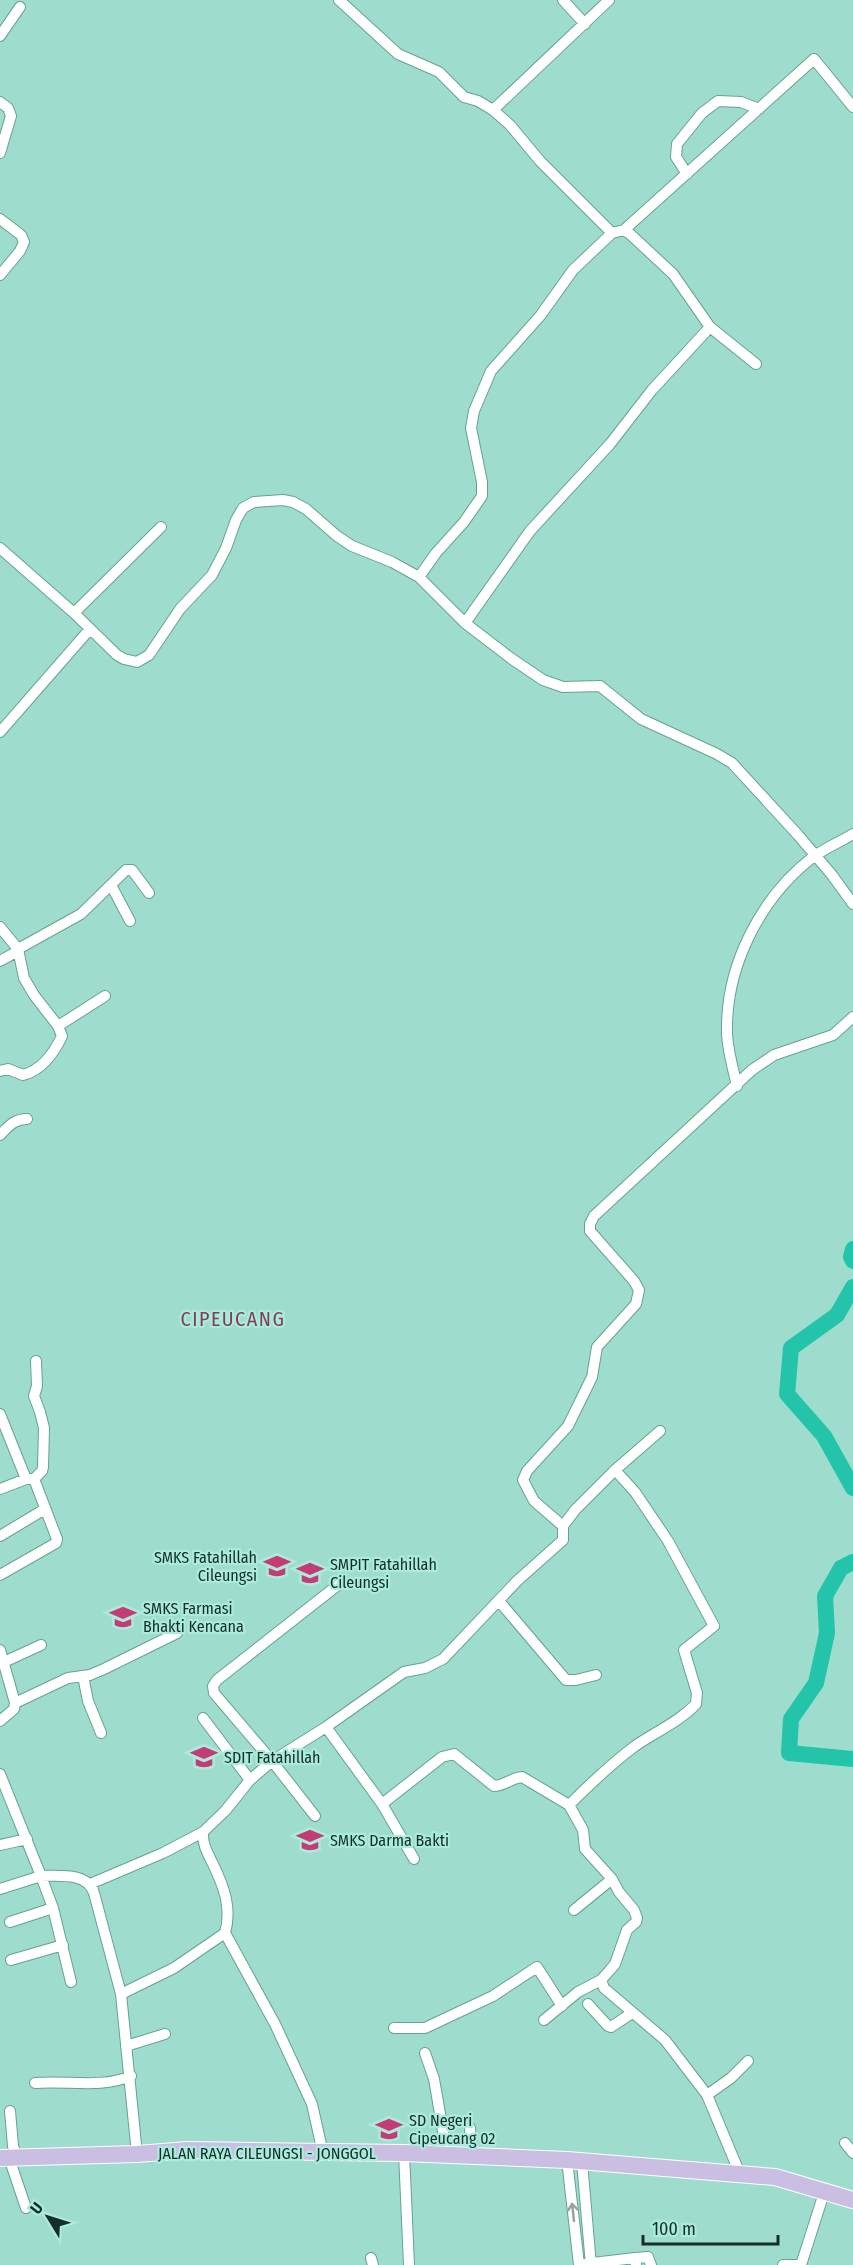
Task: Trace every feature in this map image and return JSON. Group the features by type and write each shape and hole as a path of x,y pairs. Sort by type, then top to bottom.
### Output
{"main road":[{"name":"JALAN RAYA CILEUNGSI - JONGGOL","path":"8,2158 188,2150 447,2154 574,2161 775,2177 824,2193 853,2199"}],"street":[{"path":"339,0 398,54 439,72 464,98 478,101 493,110 612,233"},
{"path":"563,0 585,24"},
{"path":"493,110 609,0"},
{"path":"0,36 20,8"},
{"path":"419,577 482,496 482,482 471,428 474,411 491,370 540,316 573,270 612,233 624,230 814,59 853,107"},
{"path":"687,174 676,157 677,144 702,113 718,101 741,102 759,109"},
{"path":"0,102 8,108 11,116 0,153"},
{"path":"0,219 21,235 24,242 20,251 0,275"},
{"path":"624,230 673,274 710,327 756,364"},
{"path":"465,623 530,531 603,452 652,390 710,327"},
{"path":"0,548 74,613 117,655 130,661 143,660 155,648 180,609 212,575 226,548 239,513 248,505 262,501 283,500 300,505 352,546 392,562 419,577 465,623 543,680 563,687 600,686 640,719 725,758 750,781 815,855 853,904"},
{"path":"74,613 161,527"},
{"path":"0,732 90,628"},
{"path":"737,1086 727,1034 727,1013 744,946 768,904 797,870 815,855 853,834"},
{"path":"0,961 81,914 126,870 130,869 149,893"},
{"path":"111,885 130,921"},
{"path":"0,927 18,950 24,978 44,1010 58,1026 62,1036 46,1061 38,1068 23,1075 8,1070 0,1071"},
{"path":"58,1026 105,996"},
{"path":"563,1526 534,1501 523,1480 527,1471 568,1426 592,1377 597,1347 629,1313 639,1296 639,1290 634,1281 590,1231 594,1215 752,1070 774,1055 833,1035 853,1017"},
{"path":"0,1135 13,1122 27,1119"},
{"path":"0,1490 30,1479 42,1471 43,1421 34,1396 36,1361"},
{"path":"0,1414 57,1539 56,1543 3,1572 0,1559"},
{"path":"90,1884 163,1853 203,1832 225,1811 250,1780 272,1761 326,1727 404,1672 425,1668 443,1659 517,1581 563,1540 563,1526 575,1510 615,1470 660,1431"},
{"path":"569,1805 636,1746 696,1704 697,1693 684,1650 714,1626 668,1541 635,1492 615,1470"},
{"path":"0,1536 45,1509"},
{"path":"315,1816 214,1693 213,1686 217,1680 343,1581"},
{"path":"500,1601 566,1680 596,1675"},
{"path":"15,1703 68,1678 104,1669 177,1633"},
{"path":"4,1662 41,1645"},
{"path":"0,1650 4,1662 5,1684 15,1703 14,1709 0,1721"},
{"path":"83,1676 88,1701 100,1732"},
{"path":"203,1718 250,1780"},
{"path":"326,1727 382,1804 414,1859"},
{"path":"382,1804 442,1757 454,1754 489,1784 501,1786 509,1780 522,1777 569,1805 583,1830 585,1849 612,1879 638,1918 627,1930 613,1967 601,1980 578,1992 544,2020"},
{"path":"0,1774 6,1802 27,1839 53,1908 71,1982"},
{"path":"203,1832 206,1850 227,1898 228,1920 225,1933 275,2024 312,2104 323,2153"},
{"path":"0,1845 27,1839"},
{"path":"0,1890 41,1876 75,1878 90,1884 121,1994 137,2154"},
{"path":"574,1910 612,1879"},
{"path":"10,1922 53,1908"},
{"path":"121,1994 174,1968 225,1933"},
{"path":"11,1960 63,1945"},
{"path":"394,2028 413,2030 425,2028 493,1996 537,1966 562,2006"},
{"path":"601,1980 604,1988 670,2046 707,2094 740,2174"},
{"path":"588,2004 609,2027 632,2013"},
{"path":"126,2046 165,2034"},
{"path":"425,2053 434,2079 447,2154"},
{"path":"707,2094 731,2078 748,2061"},
{"path":"34,2083 102,2084 131,2076"},
{"path":"10,2111 13,2146 8,2158 26,2208"},
{"path":"470,2128 472,2157"},
{"path":"845,2143 853,2152"},
{"path":"404,2153 410,2265"},
{"path":"574,2161 591,2264"},
{"path":"574,2161 579,2265"},
{"path":"783,2265 799,2265 824,2193"},
{"path":"572,2265 636,2262 648,2257 651,2265"}],"waterway":[{"path":"853,1249 851,1257 853,1261"},
{"path":"853,1287 837,1315 791,1348 787,1394 824,1436 853,1488"},
{"path":"853,1562 841,1568 825,1596 827,1633 816,1683 791,1719 789,1753 853,1759"}],"place":[{"name":"SMKS Fatahillah Cileungsi","path":"277,1566"},
{"name":"SMPIT Fatahillah Cileungsi","path":"310,1573"},
{"name":"SMKS Farmasi Bhakti Kencana","path":"123,1617"},
{"name":"SDIT Fatahillah","path":"204,1757"},
{"name":"SMKS Darma Bakti","path":"310,1840"},
{"name":"SD Negeri Cipeucang 02","path":"389,2129"}],"district":[{"name":"CIPEUCANG","path":"233,1319"}]}
